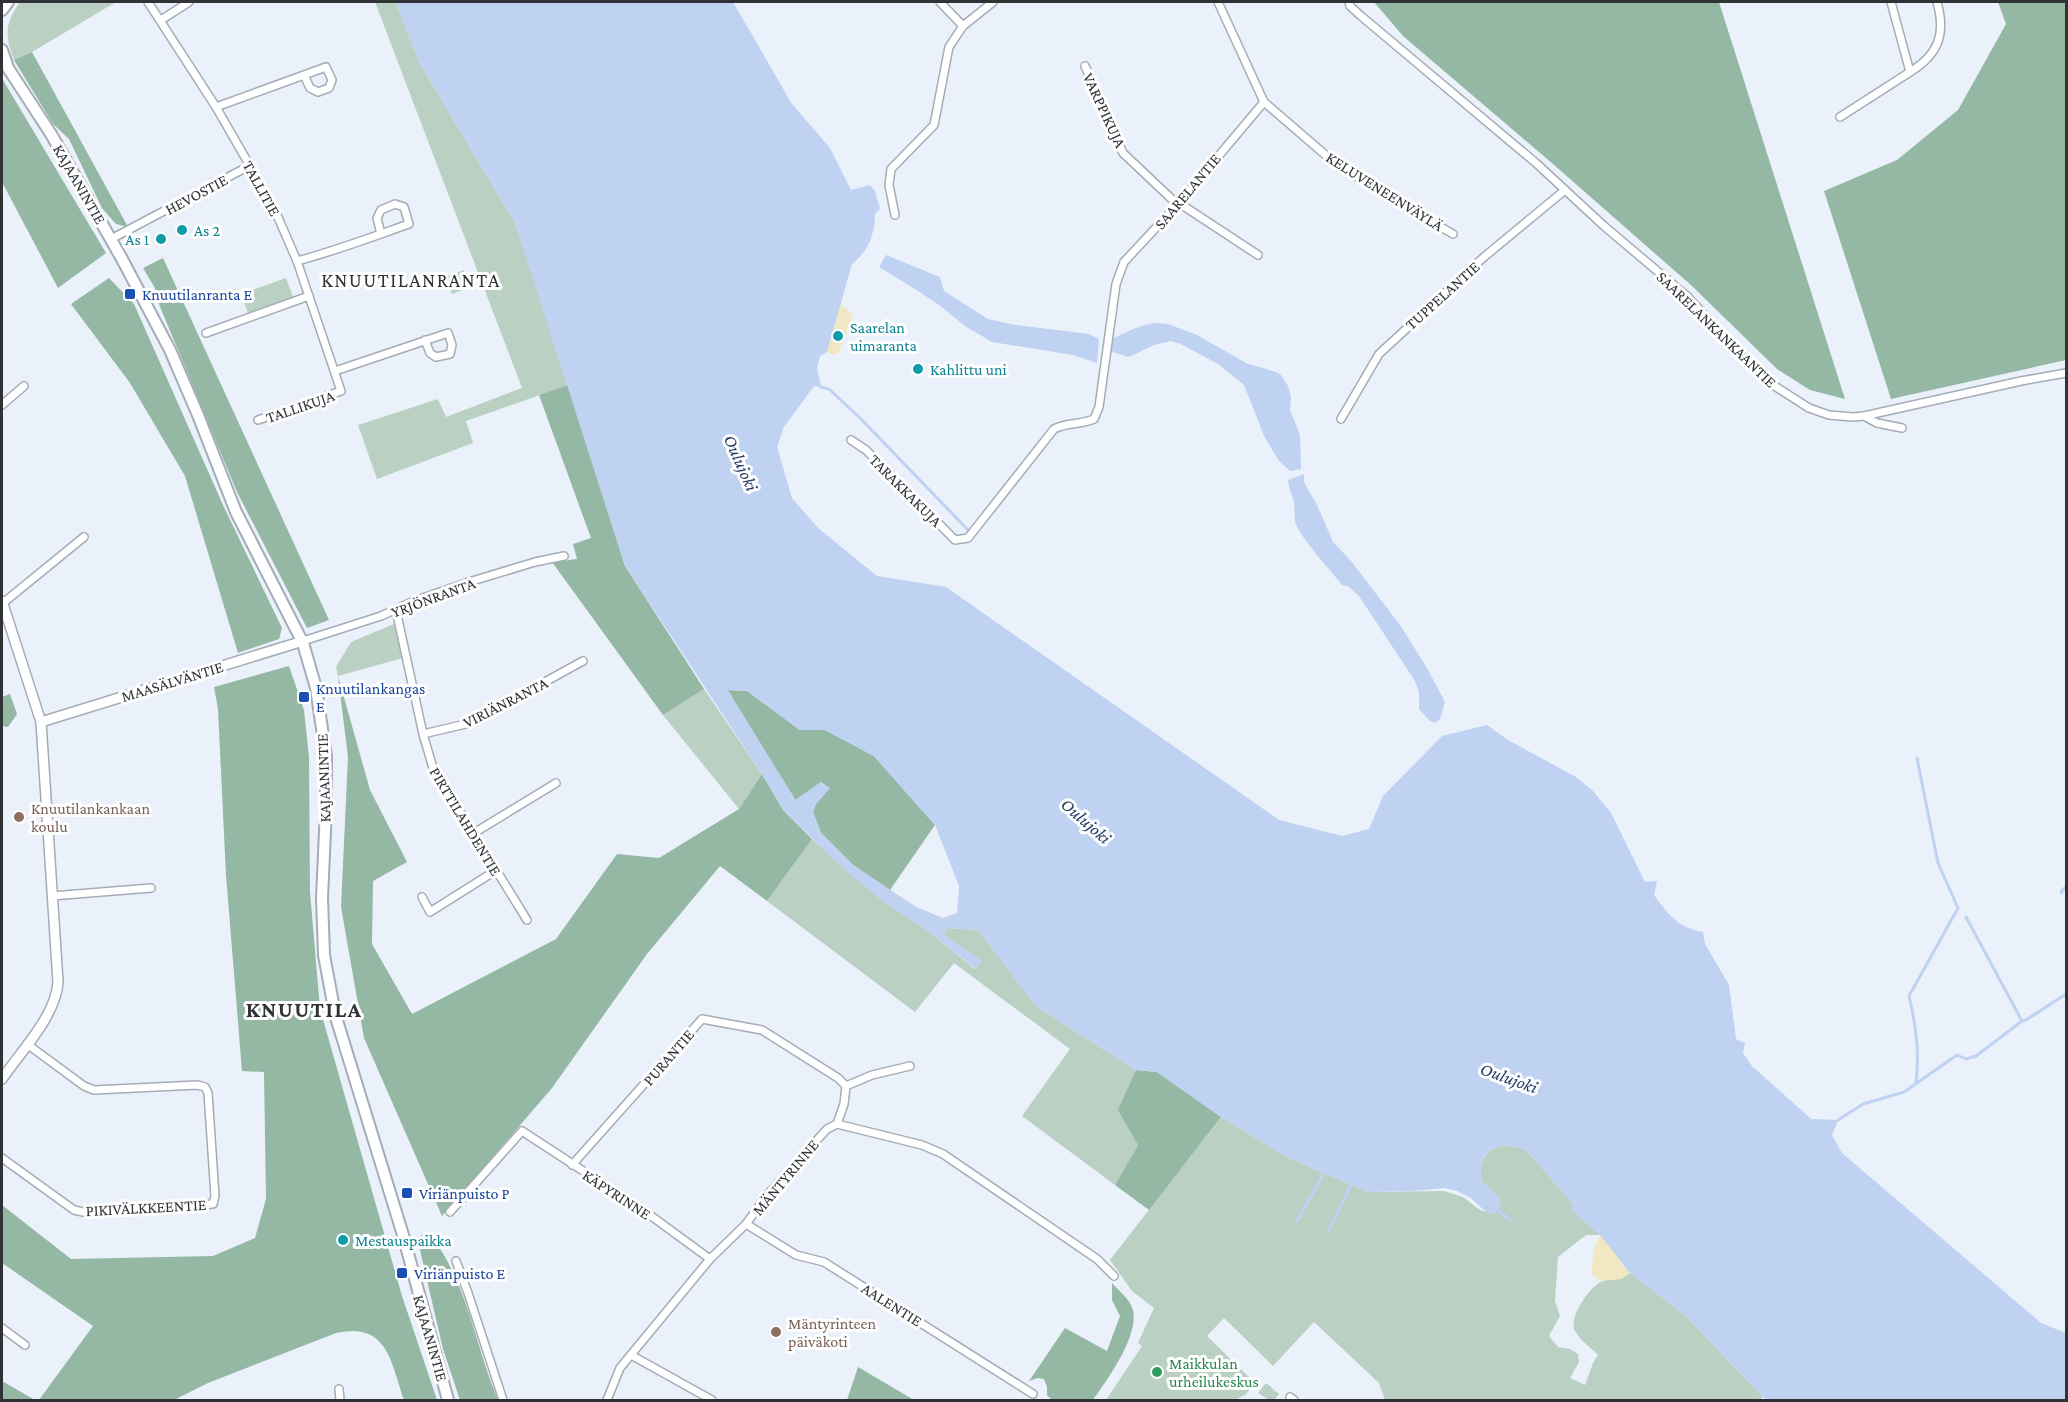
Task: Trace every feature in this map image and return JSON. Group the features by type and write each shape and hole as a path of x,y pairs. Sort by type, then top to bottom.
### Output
{"main road":[{"path":"2,10 8,2"},
{"name":"KAJAANINTIE","path":"2,50 5,66 51,134 111,239 170,350 236,512 303,642 316,688 326,756 322,898 324,955 333,1002 403,1235 448,1401"}],"street":[{"name":"TALLITIE","path":"148,2 216,107 273,206 297,261 341,391"},
{"path":"160,20 189,2"},
{"path":"940,2 963,26"},
{"path":"895,215 889,184 891,169 934,125 949,46 963,26 993,2"},
{"name":"KELUVENEENVÄYLÄ","path":"1218,2 1264,102 1329,158 1383,194 1453,234"},
{"name":"SAARELANKANKAANTIE","path":"1349,2 1350,6 1367,21 1688,297 1762,378 1809,408 1828,415 1864,416 2067,373"},
{"path":"1892,2 1910,72"},
{"path":"1840,117 1931,56 1940,40 1942,20 1937,2"},
{"name":"VARPPIKUJA","path":"1085,66 1123,153 1178,203 1258,255"},
{"path":"216,107 304,75"},
{"name":"SAARELANTIE","path":"959,541 968,538 987,516 1054,429 1062,425 1083,424 1094,419 1099,407 1116,284 1124,262 1264,102"},
{"name":"HEVOSTIE","path":"111,239 249,166"},
{"name":"TUPPELANTIE","path":"1341,419 1378,354 1484,257 1565,190"},
{"path":"297,261 381,234 409,224 404,207 395,204 381,210 377,218 381,234"},
{"path":"206,333 309,296"},
{"path":"335,371 426,340"},
{"path":"2,405 24,386"},
{"name":"TALLIKUJA","path":"258,420 341,391"},
{"path":"1864,416 1877,423 1902,428"},
{"name":"TARAKKAKUJA","path":"851,440 866,450 955,540 959,541"},
{"path":"2,1078 46,1017 57,993 41,722 2,602 84,537"},
{"name":"YRJÖNRANTA","path":"303,642 469,582 535,562 564,556"},
{"name":"PIRTTILAHDENTIE","path":"396,610 423,734 433,768 527,920"},
{"name":"MAASÄLVÄNTIE","path":"41,722 303,642"},
{"name":"VIRIÄNRANTA","path":"423,734 470,723 583,661"},
{"path":"474,833 556,783"},
{"path":"422,897 430,912 495,871"},
{"path":"52,896 151,888"},
{"name":"PURANTIE","path":"572,1165 702,1019 762,1030 838,1078 846,1086"},
{"name":"PIKIVÄLKKEENTIE","path":"2,1158 74,1210 83,1212 204,1206 213,1204 215,1196 208,1094 205,1087 197,1085 94,1090 84,1086 27,1044"},
{"path":"910,1066 873,1075 846,1086 844,1104 837,1124 922,1145 944,1155 1097,1259 1114,1276"},
{"name":"MÄNTYRINNE","path":"607,1401 620,1368 710,1259 746,1224 768,1194 826,1129 837,1124"},
{"name":"KÄPYRINNE","path":"450,1212 522,1131 643,1210 710,1259"},
{"name":"AALENTIE","path":"746,1224 796,1255 824,1262 1033,1394"},
{"path":"456,1261 503,1401"},
{"path":"2,1328 25,1345"},
{"path":"631,1355 712,1401"},
{"path":"339,1389 340,1401"}],"green space":[{"path":"20,2 116,2 32,52 14,60 8,30 11,17"},
{"path":"375,2 396,2 419,62 515,223 568,385 466,421 473,443 377,479 358,425 438,399 446,417 522,388"},
{"path":"1374,2 1719,2 1845,399 1810,390 1777,369 1692,286 1403,36"},
{"path":"1998,2 2066,2 2066,360 1891,399 1824,191 1897,160 1958,110 2006,24"},
{"path":"32,52 128,227 116,224 102,208 69,139 53,124 14,60"},
{"path":"3,80 106,253 58,288 2,182"},
{"path":"163,258 329,620 307,628 237,492 156,297 155,288 143,268"},
{"path":"464,270 470,287 452,294 446,277"},
{"path":"109,278 134,304 223,505 282,628 279,639 238,653 185,476 130,383 71,304"},
{"path":"286,278 293,297 248,313 241,294"},
{"path":"568,385 625,566 704,689 663,715 552,562 577,559 573,544 591,538 539,395"},
{"path":"394,624 403,658 338,676 336,667 351,642"},
{"path":"289,666 304,710 309,757 310,892 320,1009 402,1296 437,1400 404,1400 385,1348 367,1333 353,1331 336,1333 208,1383 174,1400 39,1400 93,1326 2,1263 2,1205 71,1259 213,1256 255,1238 266,1199 264,1072 242,1071 226,875 218,709 214,687"},
{"path":"338,676 370,790 407,862 373,881 372,944 412,1014 556,939 617,854 659,858 739,809 762,774 783,810 812,839 767,901 720,866 647,954 552,1088 442,1216 364,1038 341,907 348,757"},
{"path":"704,689 762,774 739,809 663,715"},
{"path":"727,690 747,691 800,730 825,730 874,756 935,825 890,890 853,865 821,833 813,812 816,804 829,788 821,782 796,801"},
{"path":"10,694 17,714 8,727 2,726 2,697"},
{"path":"812,839 880,899 932,934 975,969 981,961 944,935 947,928 978,930 1037,1007 1136,1070 1119,1110 1138,1145 1115,1185 1022,1116 1070,1049 954,963 915,1012 767,901"},
{"path":"1136,1070 1157,1072 1221,1117 1149,1210 1115,1185 1138,1145 1118,1110"},
{"path":"1221,1117 1289,1158 1368,1192 1444,1191 1463,1197 1480,1210 1493,1214 1501,1202 1481,1178 1480,1170 1484,1158 1500,1146 1513,1146 1527,1151 1572,1203 1572,1210 1600,1235 1586,1235 1558,1257 1555,1301 1560,1316 1549,1336 1558,1347 1570,1349 1578,1354 1579,1362 1570,1378 1585,1385 1598,1355 1575,1331 1574,1319 1580,1305 1599,1283 1630,1273 1686,1316 1763,1397 1760,1400 1385,1400 1379,1383 1314,1322 1273,1366 1224,1318 1207,1336 1255,1383 1245,1395 1234,1400 1106,1400 1142,1346 1138,1343 1154,1308 1132,1291 1110,1260"},
{"path":"430,1234 454,1274 498,1400 460,1400 443,1349 417,1237"},
{"path":"1112,1283 1125,1296 1134,1315 1133,1328 1122,1354 1093,1400 1052,1400 1047,1395 1044,1379 1029,1381 1065,1328 1107,1351 1120,1316 1112,1300"},
{"path":"858,1367 914,1400 847,1400"},
{"path":"2,1381 35,1400 2,1400"},
{"path":"1266,1383 1279,1394 1274,1400 1269,1400 1258,1393"}],"sand":[{"name":"Saarelan uimaranta","path":"840,304 853,314 839,352 834,355 827,352"},
{"path":"1600,1235 1630,1273 1621,1279 1601,1281 1592,1275 1593,1253"}],"water":[{"name":"Oulujoki","path":"396,2 733,2 792,104 830,148 851,190 870,185 875,191 880,209 875,214 870,242 852,264 827,352 820,356 817,368 821,387 814,386 784,427 777,447 792,498 818,528 877,576 946,587 1279,820 1342,836 1369,829 1383,796 1442,736 1487,725 1508,740 1576,777 1593,791 1611,813 1645,882 1657,881 1654,895 1664,909 1680,924 1703,932 1705,944 1729,985 1736,1039 1745,1043 1743,1053 1752,1066 1811,1119 1838,1120 1832,1135 1842,1153 2041,1323 2066,1333 2066,1400 1766,1400 1686,1316 1630,1273 1600,1235 1572,1210 1572,1203 1527,1151 1513,1146 1499,1146 1483,1158 1481,1178 1501,1202 1498,1211 1493,1214 1486,1212 1471,1198 1445,1188 1368,1192 1289,1158 1221,1117 1157,1072 1136,1070 1037,1007 978,930 947,928 944,935 982,961 976,969 932,934 880,899 845,870 783,810 762,774 625,566 515,223 419,62","holes":["728,690 747,691 800,730 825,730 874,756 935,825 959,886 957,913 943,918 916,907 853,865 821,833 813,812 816,804 830,788 821,782 795,800"]},
{"path":"886,255 940,277 944,291 988,319 1015,325 1089,334 1099,339 1097,363 1073,355 992,342 879,267"},
{"path":"1156,323 1168,324 1197,335 1246,363 1281,375 1288,386 1291,397 1290,410 1300,435 1301,469 1290,471 1279,461 1264,436 1244,385 1218,364 1171,341 1154,345 1129,357 1109,349 1110,340 1138,327"},
{"path":"1304,474 1304,482 1333,542 1351,561 1400,625 1445,702 1440,719 1435,723 1419,709 1419,692 1415,681 1359,596 1348,586 1342,585 1298,528 1288,480"}],"waterway":[{"path":"821,387 829,389 861,419 968,530"},
{"path":"1916,1083 1917,1039 1909,996 1958,908 1938,863 1917,758"},
{"path":"2062,893 2061,891 2066,887"},
{"path":"1966,917 2022,1021"},
{"path":"1838,1120 1863,1104 1904,1092 1957,1055 1966,1059 1976,1056 2022,1021 2066,994"},
{"path":"1297,1221 1324,1173"},
{"path":"1329,1230 1351,1185"},
{"path":"1498,1210 1511,1221"}],"place":[{"name":"As 2","path":"182,230"},
{"name":"As 1","path":"161,239"},
{"name":"Knuutilanranta E","path":"130,294"},
{"name":"Saarelan uimaranta","path":"838,336"},
{"name":"Kahlittu uni","path":"918,369"},
{"name":"Knuutilankangas E","path":"304,697"},
{"name":"Knuutilankankaan koulu","path":"19,817"},
{"name":"Viriänpuisto P","path":"407,1193"},
{"name":"Mestauspaikka","path":"343,1240"},
{"name":"Viriänpuisto E","path":"402,1273"},
{"name":"Mäntyrinteen päiväkoti","path":"776,1332"},
{"name":"Maikkulan urheilukeskus","path":"1157,1372"}],"district":[{"name":"KNUUTILANRANTA","path":"411,280"},
{"name":"KNUUTILA","path":"304,1009"}]}
